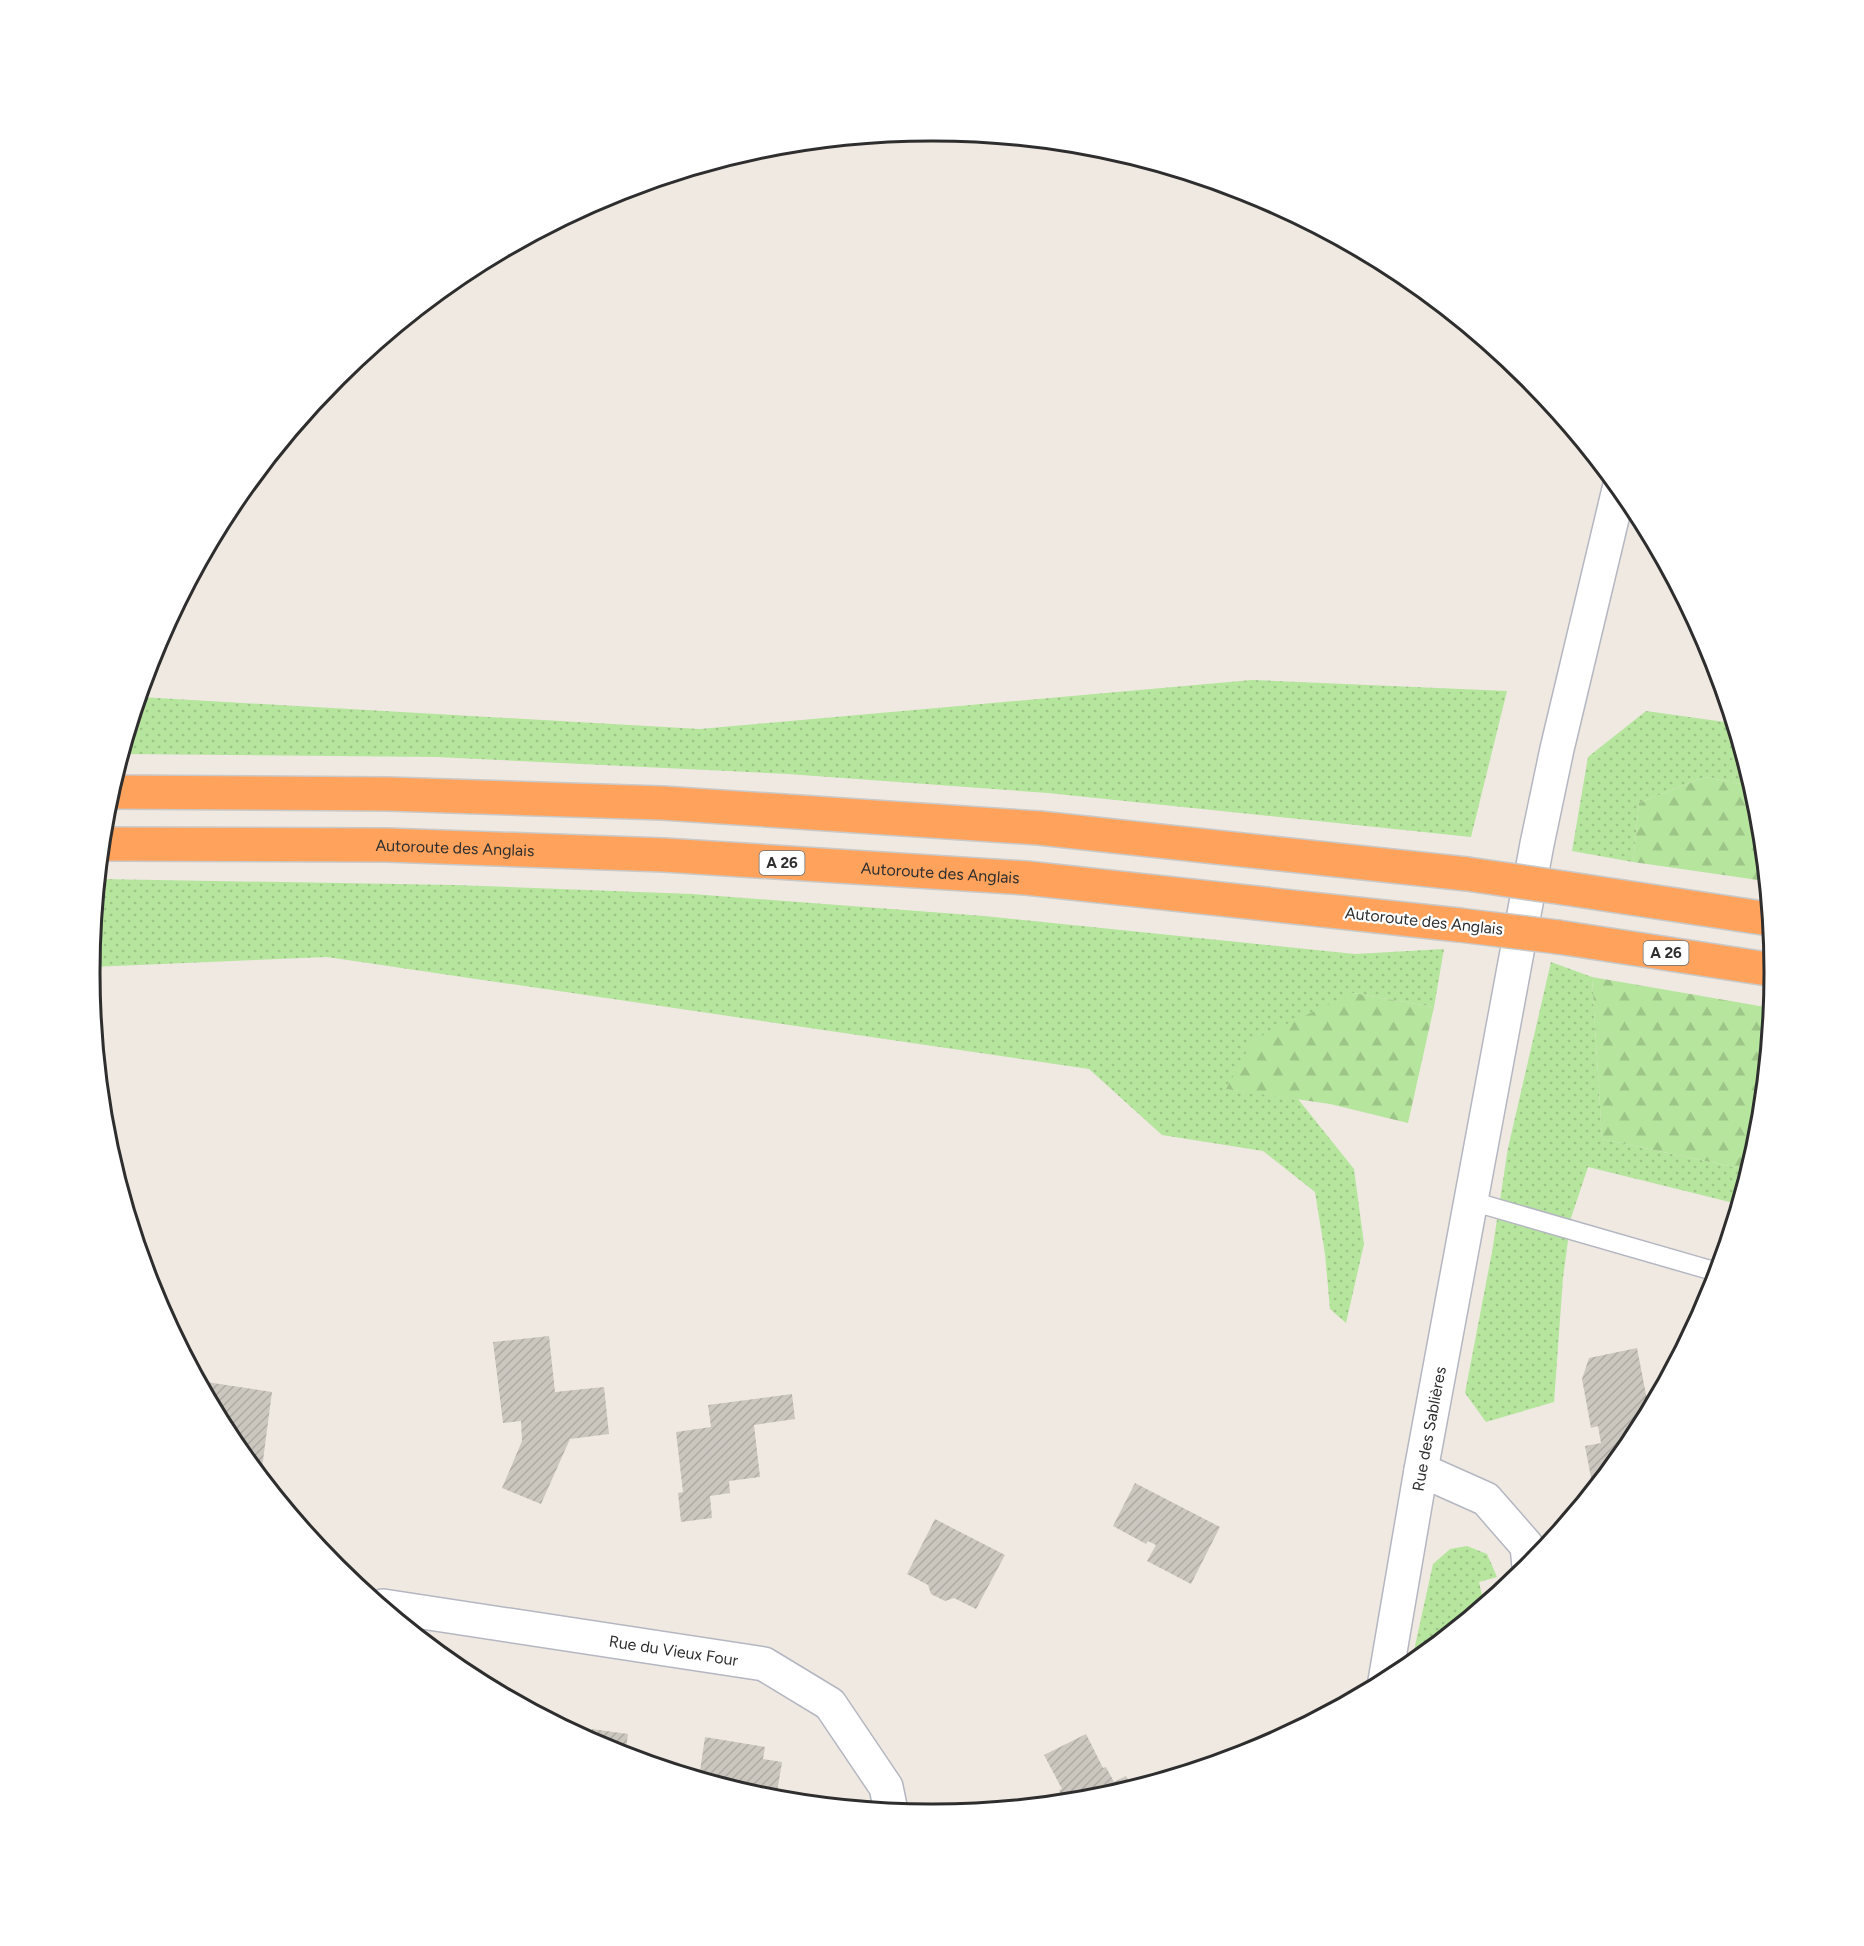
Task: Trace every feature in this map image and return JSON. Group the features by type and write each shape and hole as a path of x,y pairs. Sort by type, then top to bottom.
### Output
{"highway":[{"path":"121,792 388,794 663,803 1039,828 1467,873 1762,918"},
{"name":"Autoroute des Anglais","path":"111,844 387,845 664,855 1026,878 1558,936 1764,968"}],"street":[{"name":"Rue des Sablières","path":"1387,1668 1421,1470 1537,844 1557,749 1616,501"},
{"path":"1421,1470 1486,1499 1527,1546 1528,1553"},
{"name":"Rue du Vieux Four","path":"396,1608 764,1664 830,1704 886,1787 889,1803"}],"lane":[{"path":"1473,1188 1708,1269"}],"green space":[{"path":"1252,680 1507,691 1471,837 1048,793 788,774 437,757 130,754 148,697 700,729"},
{"path":"1646,711 1724,722 1741,784 1705,777 1639,803 1633,862 1572,851 1588,757"},
{"path":"1705,777 1741,784 1748,811 1758,880 1633,862 1639,803"},
{"path":"106,879 454,885 692,894 984,916 1355,954 1444,949 1434,1007 1353,993 1227,1089 1298,1099 1354,1169 1364,1244 1346,1323 1330,1309 1325,1254 1315,1192 1263,1151 1162,1135 1089,1069 327,957 100,967"},
{"path":"1551,962 1592,977 1602,1139 1740,1168 1731,1202 1588,1167 1571,1218 1563,1278 1554,1402 1486,1422 1465,1393 1492,1252 1508,1148"},
{"path":"1592,977 1763,1007 1756,1082 1748,1135 1740,1168 1602,1139"},
{"path":"1353,993 1434,1007 1408,1123 1330,1104 1226,1089 1253,1040"},
{"path":"1467,1546 1487,1554 1497,1577 1479,1582 1482,1596 1414,1650 1433,1564 1450,1549"}],"building":[{"path":"549,1336 555,1392 604,1387 609,1434 570,1439 541,1504 502,1488 522,1441 521,1421 503,1423 493,1342"},
{"path":"1637,1348 1647,1398 1591,1480 1585,1446 1601,1443 1598,1426 1591,1428 1582,1379 1589,1358"},
{"path":"208,1382 272,1392 262,1465"},
{"path":"792,1394 795,1419 754,1425 760,1477 729,1481 730,1493 710,1496 712,1518 681,1522 678,1493 683,1492 676,1432 711,1427 708,1405"},
{"path":"1135,1483 1220,1527 1191,1584 1147,1561 1156,1545 1148,1541 1146,1544 1113,1526"},
{"path":"935,1519 1005,1555 976,1609 954,1598 945,1601 931,1594 928,1585 907,1574"},
{"path":"592,1729 628,1734 626,1746 614,1741 592,1731"},
{"path":"1086,1734 1103,1768 1106,1767 1114,1782 1126,1776 1128,1781 1061,1794 1059,1790 1062,1789 1044,1755"},
{"path":"705,1737 765,1747 763,1759 782,1762 777,1790 700,1771"}]}
